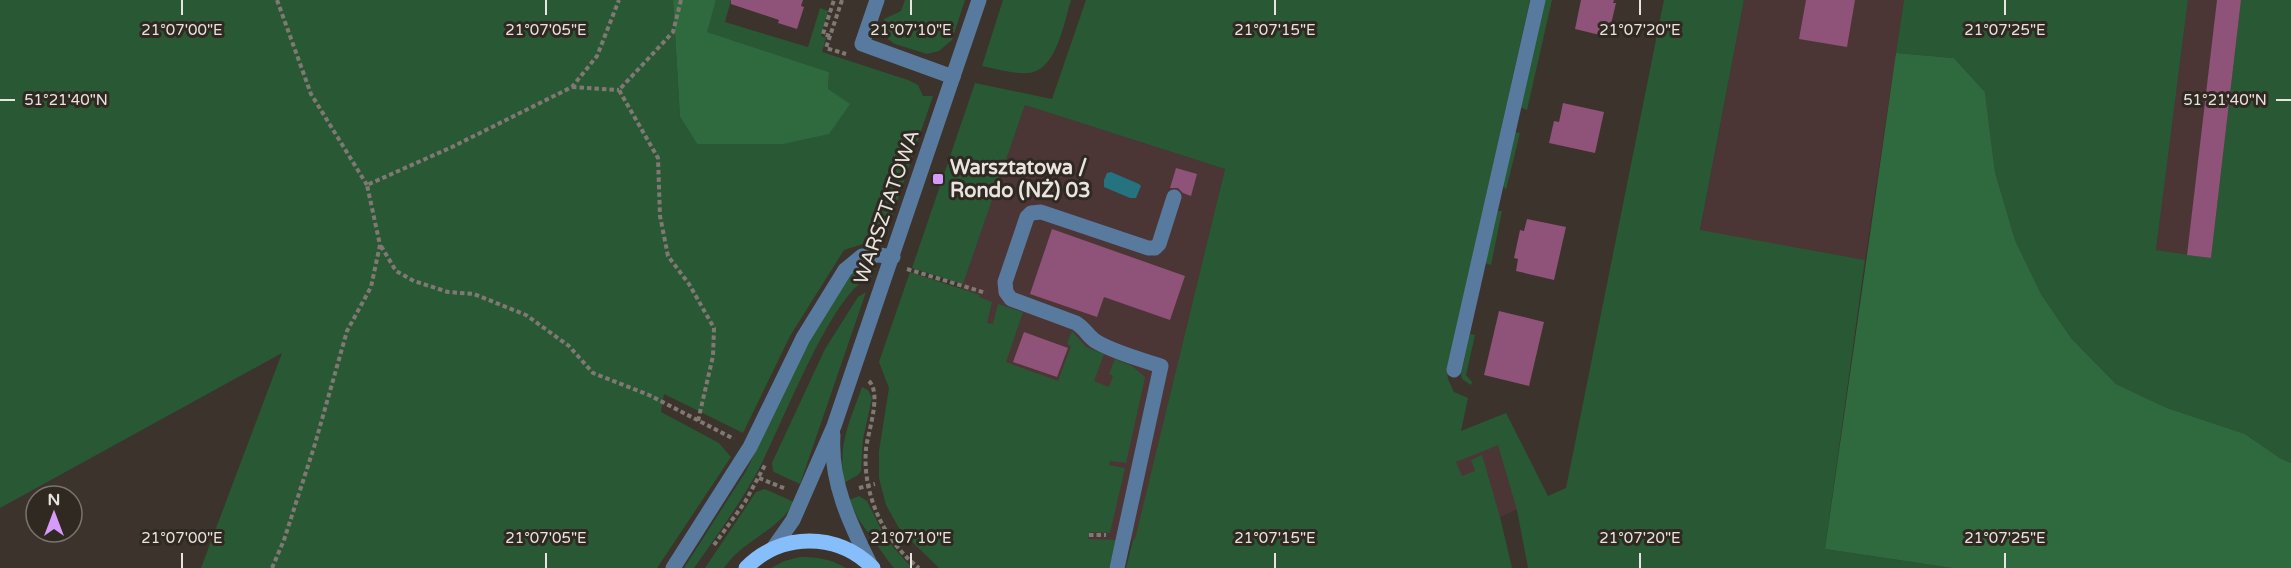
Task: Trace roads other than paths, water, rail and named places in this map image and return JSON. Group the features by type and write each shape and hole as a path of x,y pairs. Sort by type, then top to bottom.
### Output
{"main road":[{"path":"746,568 759,556 774,547 808,540 831,543 852,552 872,567"}],"street":[{"path":"877,0 862,44 953,77"},
{"name":"WARSZTATOWA","path":"774,547 793,520 834,426 979,0"},
{"path":"1454,370 1538,0"},
{"path":"1117,568 1161,366 1103,346 1093,340 1082,326 1011,299 1006,292 1005,282 1027,217 1031,213 1041,212 1148,248 1155,248 1159,244 1174,197"},
{"path":"673,568 750,447 803,338 844,270 862,256 893,257"},
{"name":"WARSZTATOWA","path":"834,426 832,456 839,494 872,567"}],"water":[{"path":"1111,172 1141,186 1136,198 1130,198 1104,187 1107,173"}],"place":[{"name":"Warsztatowa / Rondo (NŻ) 03","path":"938,179"}]}
